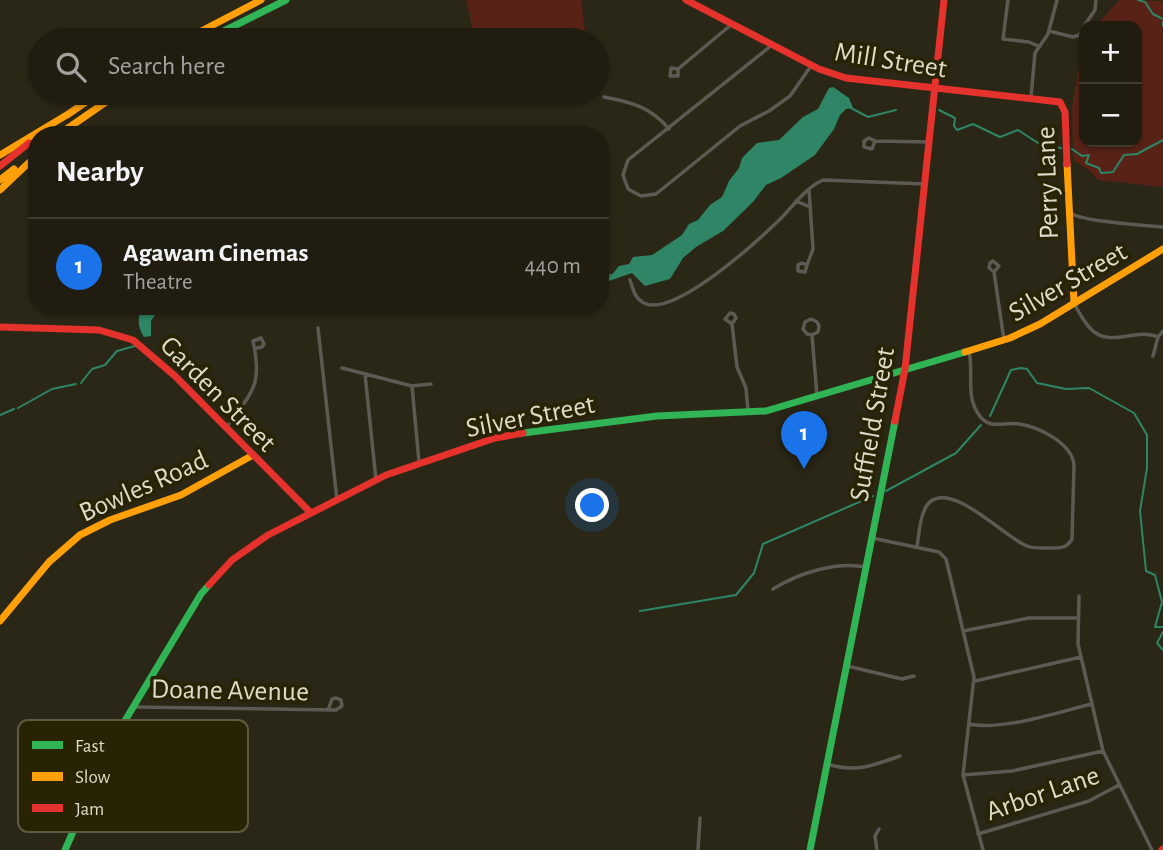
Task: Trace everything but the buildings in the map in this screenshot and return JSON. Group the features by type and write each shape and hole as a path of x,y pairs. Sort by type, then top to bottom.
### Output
{"main road":[{"path":"207,28 261,0"},
{"path":"230,28 286,0"},
{"name":"Mill Street","path":"686,0 697,3 812,65 846,78 1031,97 1054,100 1062,104"},
{"name":"Suffield Street","path":"810,850 905,369 944,0"},
{"name":"Perry Lane","path":"1062,104 1065,112 1074,303"},
{"path":"52,126 82,105"},
{"path":"72,126 101,105"},
{"path":"48,126 70,113"},
{"path":"0,155 28,138"},
{"path":"0,166 28,144"},
{"path":"0,180 28,160"},
{"path":"0,190 28,162"},
{"name":"Silver Street","path":"125,720 208,584 227,565 253,544 376,480 479,443 525,432 668,415 748,413 776,409 1024,333 1163,249"},
{"name":"Garden Street","path":"0,327 99,330 124,336 147,350 311,513"},
{"name":"Bowles Road","path":"0,621 49,562 80,535 103,523 181,495 253,456"},
{"name":"Silver Street","path":"65,850 73,832"}],"street":[{"path":"1008,0 1003,39 1029,42 1038,46"},
{"path":"1031,97 1035,53 1049,31 1057,0"},
{"path":"1087,21 1095,10 1096,0"},
{"path":"678,69 732,24"},
{"path":"1049,31 1073,37 1079,35"},
{"path":"772,44 626,164 623,178 628,189 634,194 649,196 659,191 740,126 790,96 812,65"},
{"path":"609,98 645,108 669,130"},
{"path":"875,141 929,142"},
{"path":"630,280 637,298 650,305 658,305 692,292 775,225 796,201 820,182 830,180 925,184"},
{"path":"807,265 813,249 809,189"},
{"path":"796,201 810,207"},
{"path":"1069,212 1072,216 1163,227"},
{"path":"994,272 1004,340"},
{"path":"1074,303 1089,328 1102,337 1118,339 1143,333 1158,337"},
{"path":"809,319 816,321 819,326 818,332 812,335 803,329 809,319"},
{"path":"732,324 737,367 746,388 748,413"},
{"path":"318,328 337,500"},
{"path":"1153,356 1158,337 1163,331"},
{"path":"812,335 817,396"},
{"path":"226,428 256,384 257,348"},
{"path":"917,547 925,509 930,502 937,499 969,506 1028,547 1062,548 1068,545 1072,537 1073,456 1059,442 1040,431 1018,424 993,425 980,417 971,397 972,368 969,351"},
{"path":"342,368 412,386 431,384"},
{"path":"365,374 376,480"},
{"path":"412,386 419,463"},
{"path":"872,538 943,554 975,681 962,775 983,850"},
{"path":"773,589 790,579 809,573 850,565 866,567"},
{"path":"1079,596 1081,657 1103,751 1152,850"},
{"path":"963,631 1029,618 1078,618"},
{"path":"975,681 1081,657"},
{"path":"846,666 902,679 914,676"},
{"name":"Doane Avenue","path":"132,707 328,710 340,709 341,700 331,699 328,710"},
{"path":"969,724 1003,724 1092,704"},
{"path":"962,775 1012,771 1103,751"},
{"path":"827,764 843,769 860,769 900,756"},
{"name":"Arbor Lane","path":"978,834 1089,801 1119,785"},
{"path":"698,850 700,818"},
{"path":"877,850 876,836 879,829"}],"shaded area":[{"path":"466,0 581,0 585,28 472,28"},
{"path":"1119,0 1163,1 1163,187 1098,180 1073,160 1072,106 1079,67 1079,147 1142,147 1142,21 1100,21"},
{"path":"833,87 849,98 853,108 846,109 840,115 834,129 815,155 766,185 753,202 723,231 683,258 670,279 645,286 632,273 609,281 609,277 619,266 629,264 633,257 652,255 682,235 689,224 698,220 710,205 722,197 742,158 757,143 779,140 803,117 818,109 829,88"},
{"path":"139,315 155,315 151,321 151,336 144,337"}],"waterway":[{"path":"1138,0 1145,2 1153,14 1163,19"},
{"path":"851,108 868,117 896,110"},
{"path":"939,110 955,118 954,126 957,130 973,124 1000,137 1018,130 1041,145 1061,148"},
{"path":"1072,149 1082,156 1089,155 1086,163 1099,168 1101,173 1113,172 1124,155 1137,154 1163,140"},
{"path":"609,275 613,275"},
{"path":"81,383 92,369 105,365 117,351 135,346"},
{"path":"990,416 1011,370 1021,368 1027,369 1037,383 1066,389 1089,388 1134,413 1147,435 1147,468 1140,511 1146,571 1155,575 1162,602 1155,627 1163,627"},
{"path":"18,408 52,389 76,384"},
{"path":"0,415 14,409"},
{"path":"886,491 956,453 981,425"},
{"path":"640,611 736,595 754,573 763,544 873,496"},
{"path":"1163,632 1157,643 1163,650"}],"traffic: fast":[{"path":"230,28 286,0"},
{"path":"523,433 657,416 766,411 965,352"},
{"path":"810,850 895,421"},
{"path":"125,720 209,585"},
{"path":"65,850 73,832"}],"traffic: slow":[{"path":"207,28 261,0"},
{"path":"67,115 82,105"},
{"path":"71,126 102,105"},
{"path":"48,126 70,113"},
{"path":"0,155 28,138"},
{"path":"0,190 28,164"},
{"path":"1067,164 1074,302"},
{"path":"0,180 14,169"},
{"path":"965,352 1010,338 1040,324 1163,249"},
{"path":"0,621 49,562 80,535 110,520 181,495 253,455"}],"traffic: jam":[{"path":"686,0 819,69 846,78 1060,102 1065,112 1067,164"},
{"path":"895,421 905,369 944,0"},
{"path":"0,166 28,144"},
{"path":"0,327 99,330 133,340 175,376 311,513"},
{"path":"209,585 232,560 268,535 386,475 495,438 523,433"}],"place":[{"name":"Agawam Cinemas","path":"804,469"}]}
